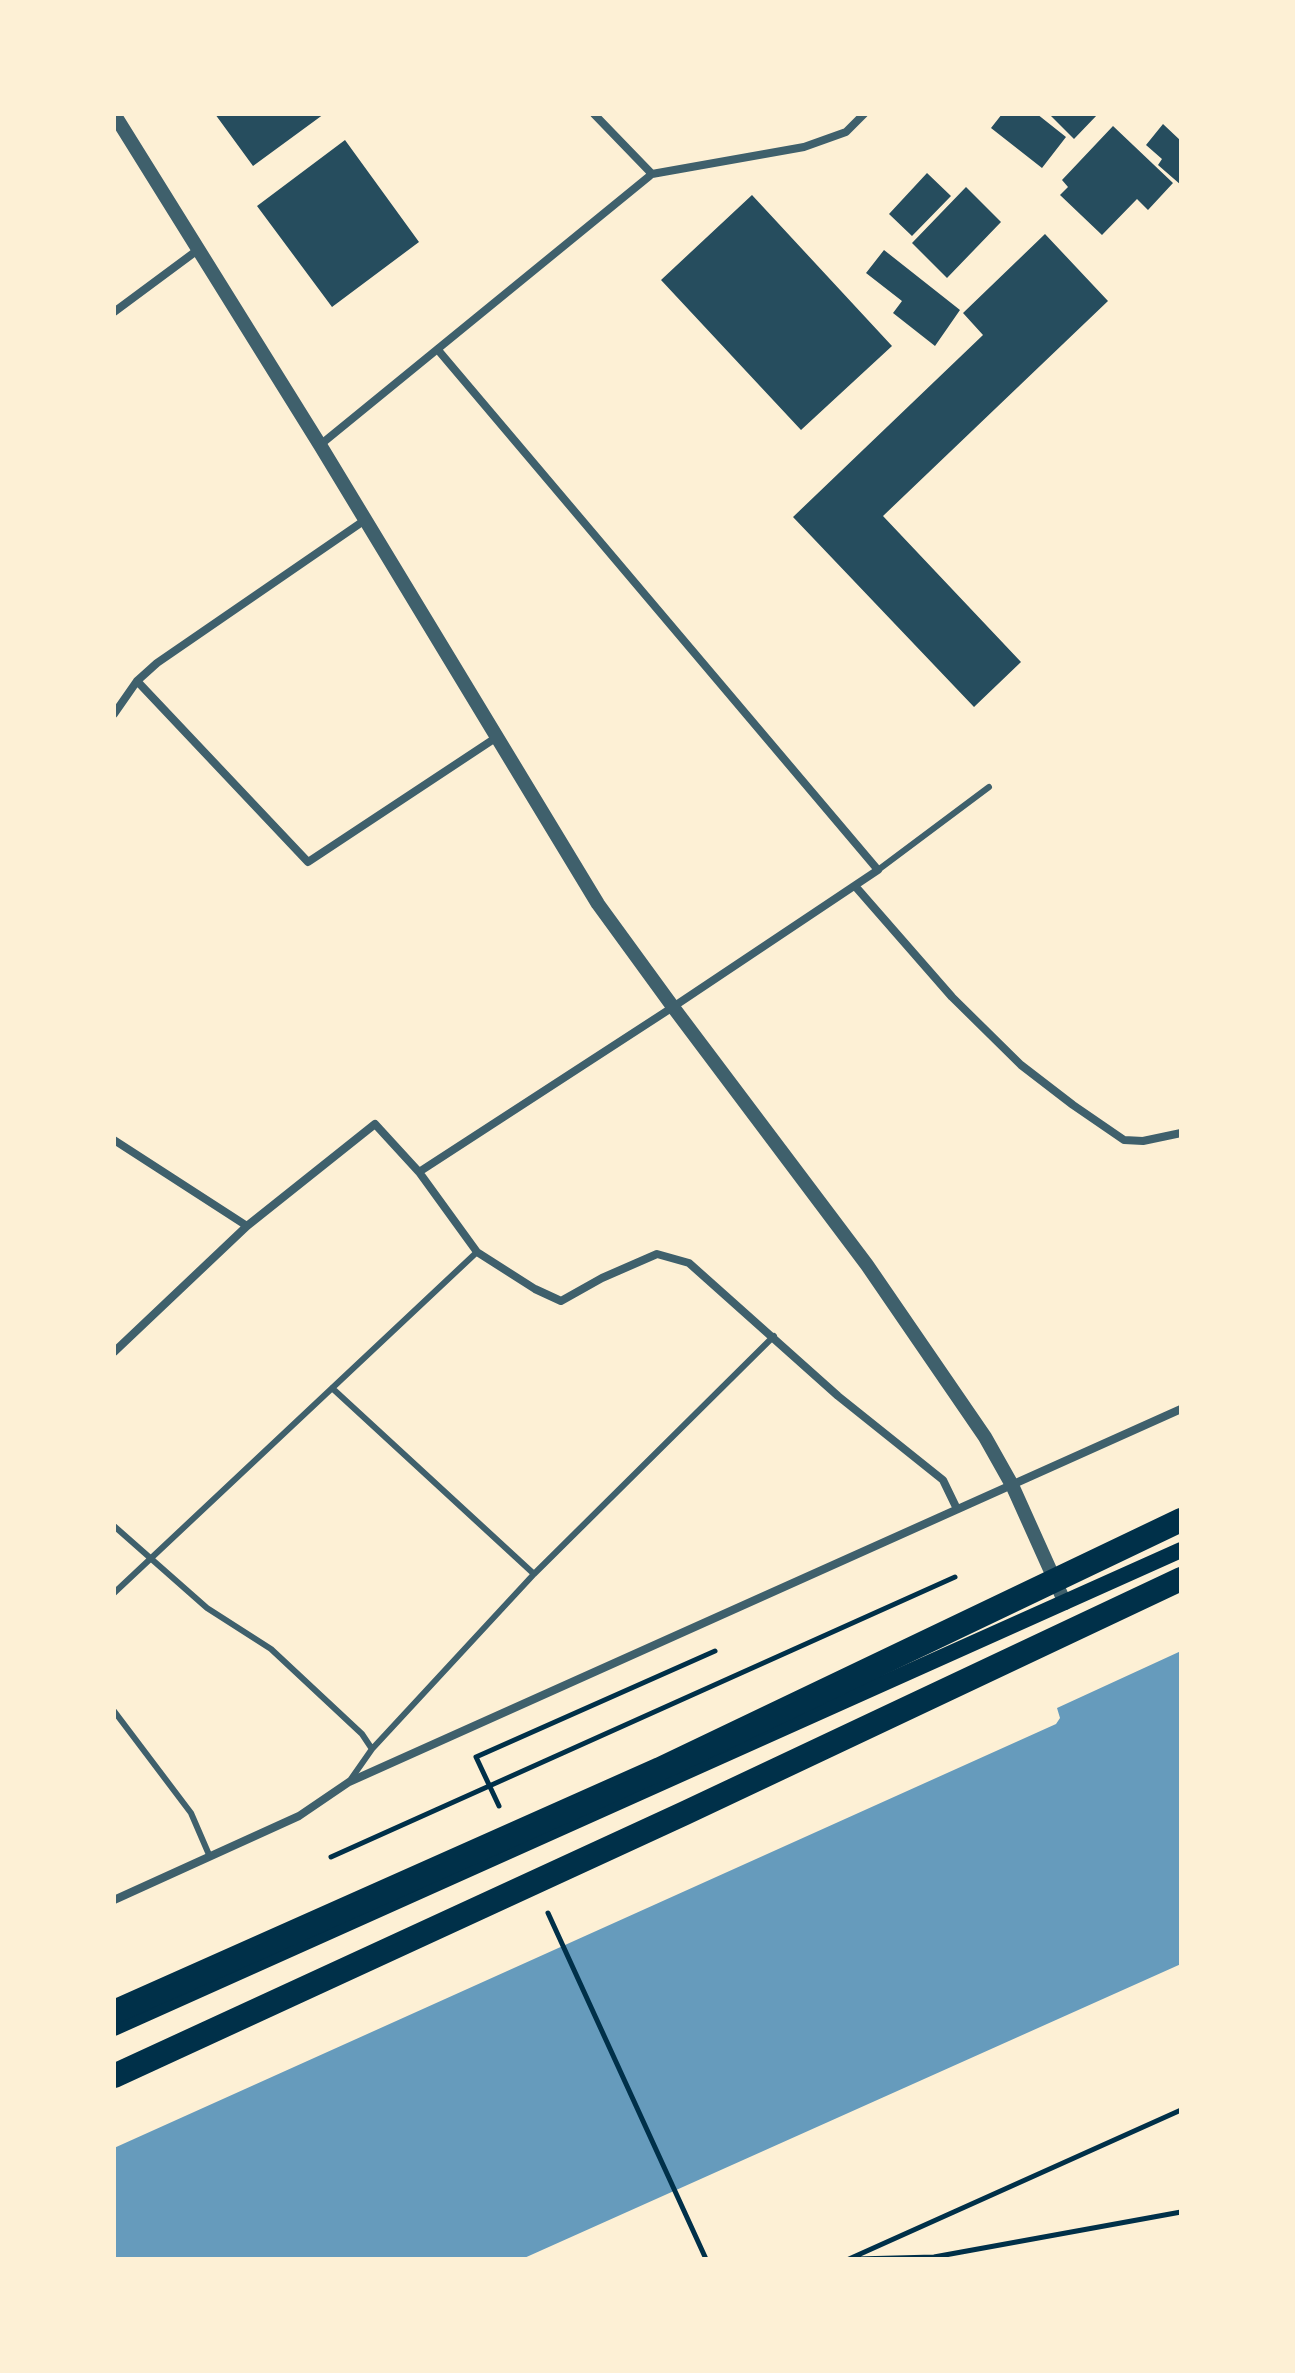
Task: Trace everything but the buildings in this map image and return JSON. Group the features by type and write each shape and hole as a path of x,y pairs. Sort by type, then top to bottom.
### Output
{"highway":[{"path":"114,2012 660,1769 1181,1520"},
{"path":"114,2076 685,1813 1181,1579"}],"main road":[{"path":"114,2028 1181,1550"}],"street":[{"path":"114,114 200,249 598,904 867,1265 985,1437 1012,1485 1065,1603"},
{"path":"594,114 652,174"},
{"path":"320,445 652,174 804,147 846,132 864,114"},
{"path":"114,312 200,249"},
{"path":"419,1172 878,870 438,350"},
{"path":"114,714 137,681 157,663 365,520"},
{"path":"137,681 308,862 497,737"},
{"path":"855,886 952,997 1021,1065 1073,1105 1124,1140 1143,1141 1181,1133"},
{"path":"114,1352 247,1226 375,1124 419,1172 477,1252 535,1289 561,1301 602,1278 657,1254 689,1263 838,1396 943,1480 957,1509"},
{"path":"114,1140 247,1226"},
{"path":"114,1900 299,1816 349,1782 1181,1409"}],"lane":[{"path":"878,870 989,787"},
{"path":"114,1593 477,1252"},
{"path":"349,1782 372,1749 534,1574 774,1336"},
{"path":"332,1388 534,1574"},
{"path":"114,1526 207,1608 271,1649 362,1734 372,1749"},
{"path":"114,1711 191,1813 210,1857"}],"path":[{"path":"331,1857 955,1577"},
{"path":"502,1813 476,1757 715,1651"},
{"path":"547,1913 704,2256"},
{"path":"849,2259 1181,2110"},
{"path":"856,2259 934,2257 1181,2212"}],"water":[{"path":"1181,1651 1181,1964 522,2259 114,2259 114,2148 1056,1724 1060,1718 1057,1708"}]}
